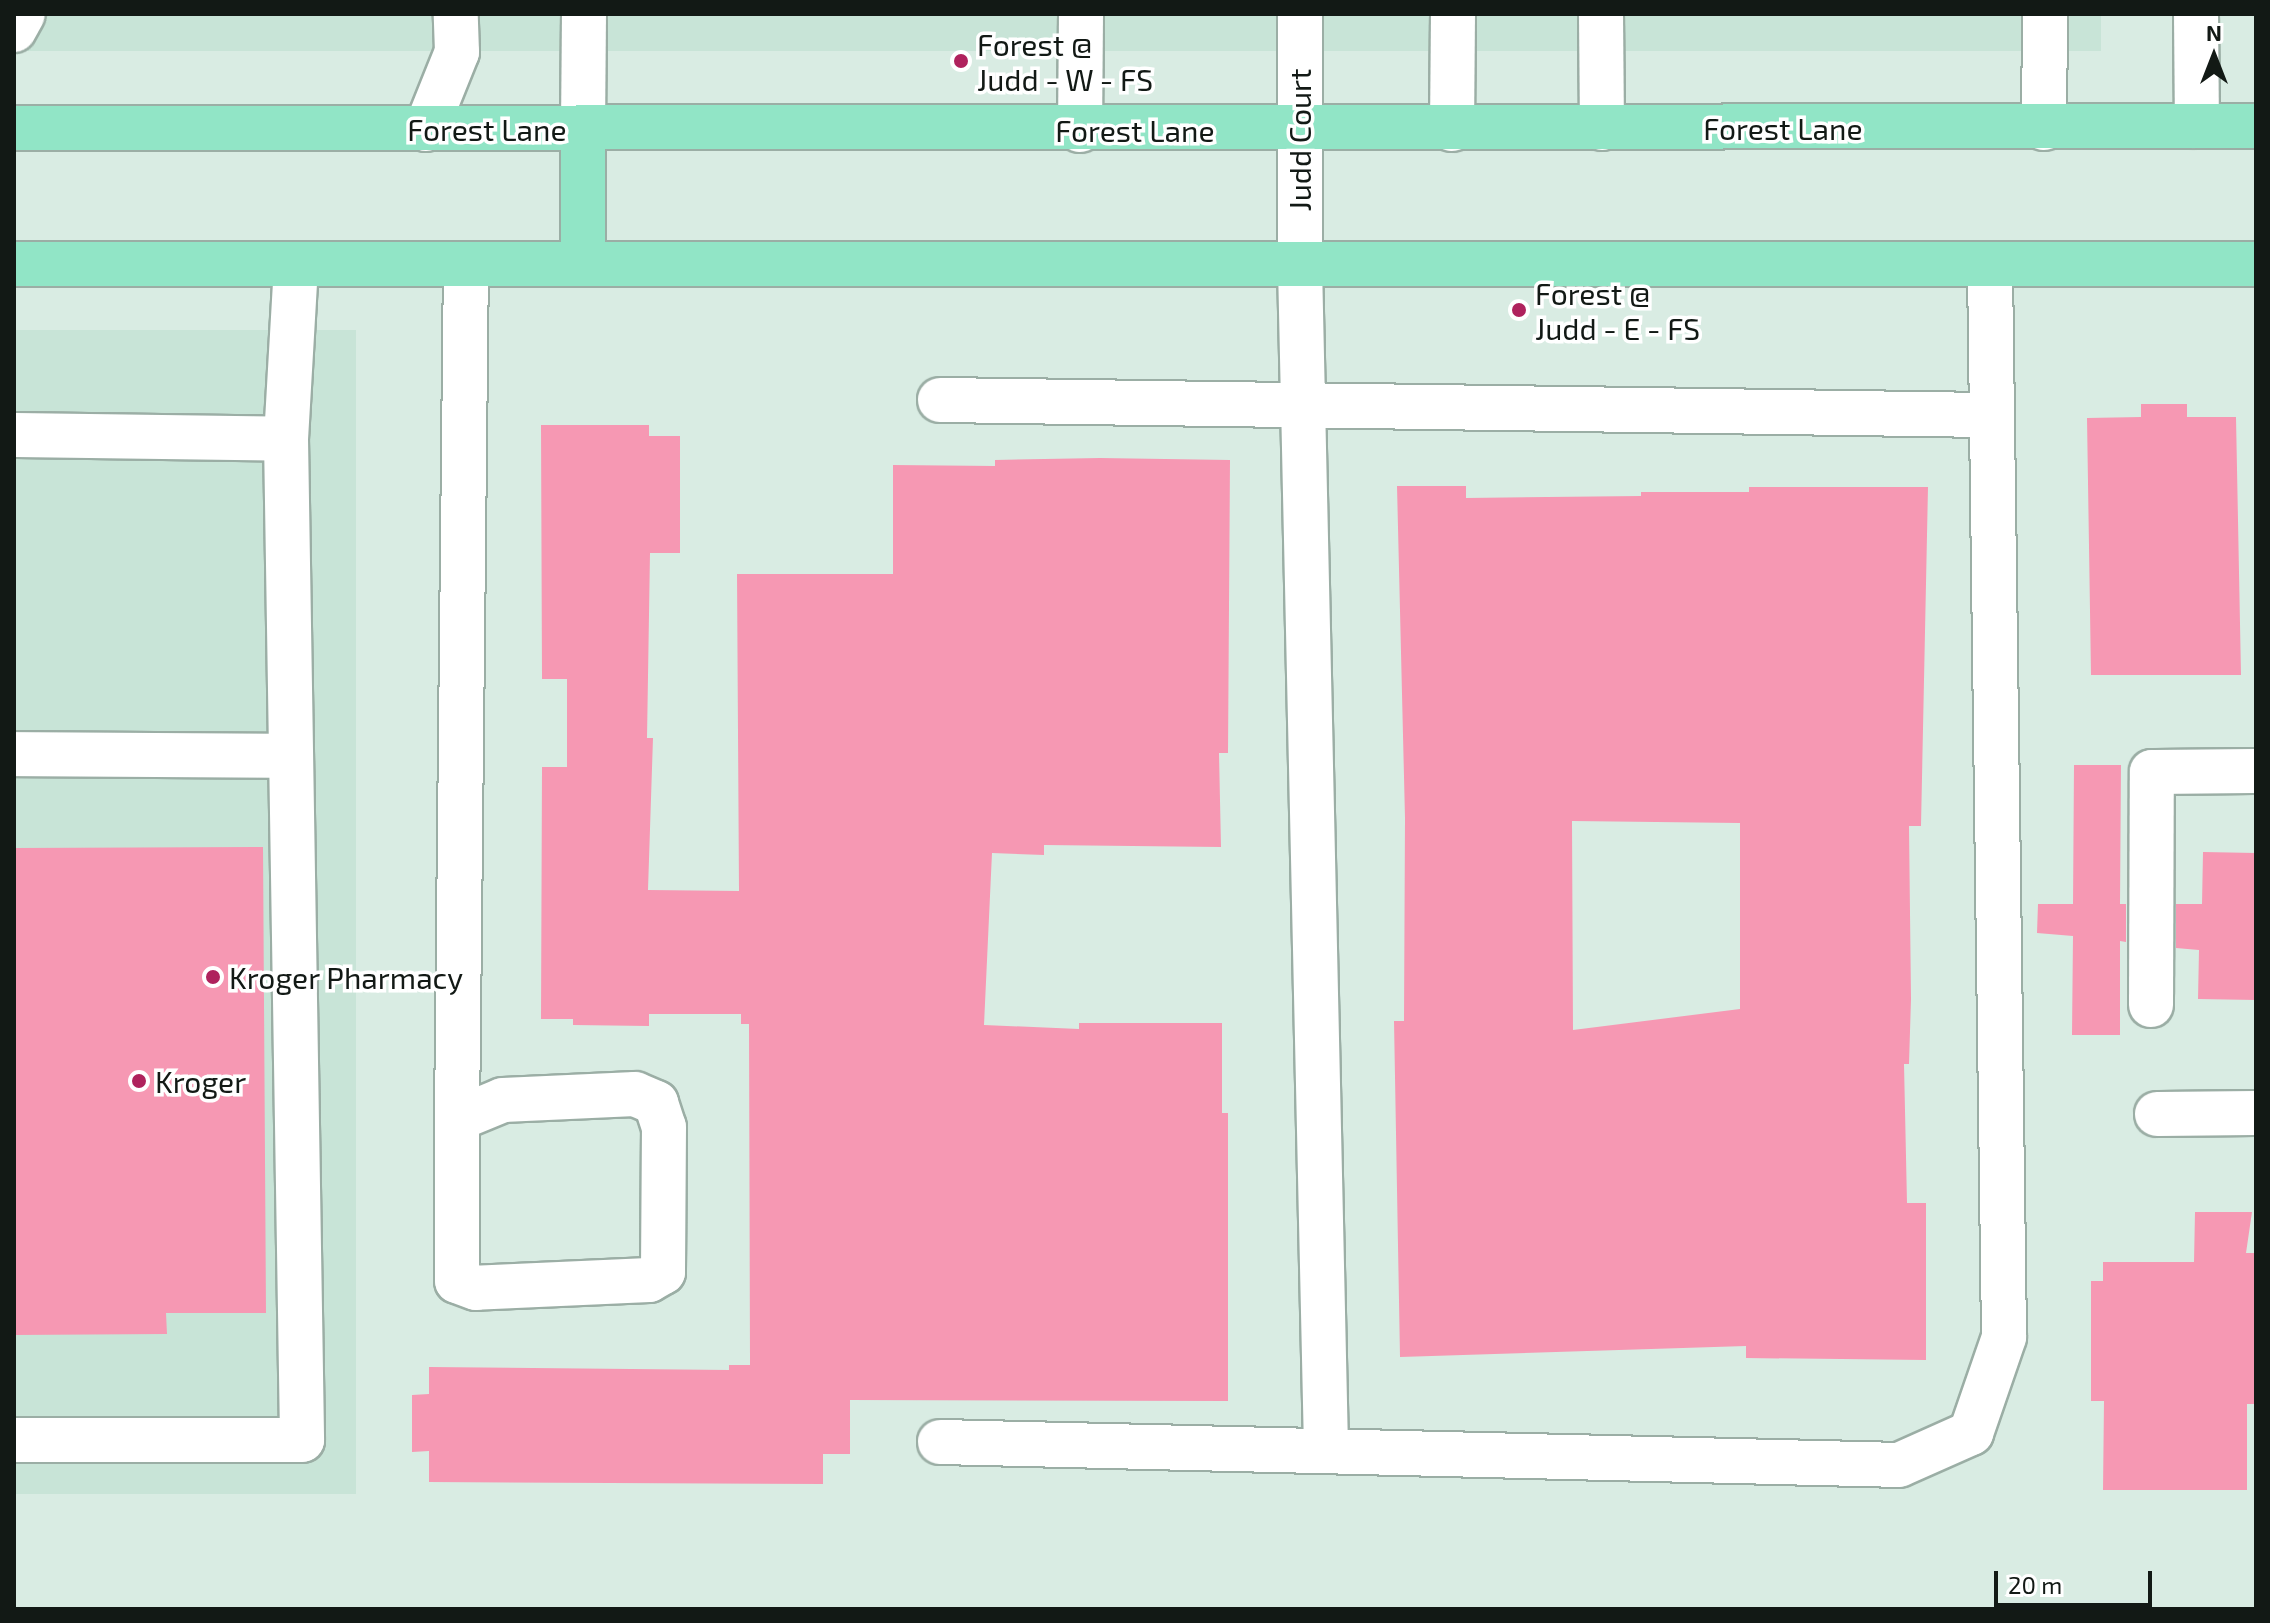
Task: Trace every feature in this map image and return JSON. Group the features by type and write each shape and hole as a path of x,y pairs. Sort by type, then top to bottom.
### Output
{"main road":[{"name":"Forest Lane","path":"14,128 1298,130 2256,126"},
{"path":"583,129 583,264"},
{"path":"14,264 2256,264"}],"street":[{"path":"14,30 23,14"},
{"path":"426,129 457,52 456,14"},
{"path":"583,129 584,14"},
{"path":"1080,130 1081,14"},
{"name":"Judd Court","path":"1300,14 1300,266 1326,1449"},
{"path":"1452,129 1453,14"},
{"path":"1601,14 1602,128"},
{"path":"2044,128 2045,14"},
{"path":"2196,14 2197,126"},
{"path":"14,1440 302,1440 286,439 296,264"},
{"path":"457,1119 503,1100 635,1094 656,1103 664,1127 663,1272 649,1280 476,1288 457,1281 457,1119 466,264"},
{"path":"940,1442 1899,1465 1971,1433 2004,1337 1990,264"},
{"path":"940,400 1305,408 1992,415"},
{"path":"14,435 286,439"},
{"path":"14,754 291,756"},
{"path":"2151,1005 2152,772 2256,771"},
{"path":"2157,1114 2256,1113"}],"shaded area":[{"path":"14,14 2101,14 2101,51 14,51"},
{"path":"14,330 356,330 356,1494 14,1494"}],"building":[{"path":"2141,404 2187,404 2187,417 2236,417 2241,675 2091,675 2087,418 2141,417"},
{"path":"541,425 649,425 649,436 680,436 680,553 650,553 647,738 653,738 648,890 739,891 737,574 893,574 893,465 995,466 995,460 1100,458 1230,460 1228,753 1219,753 1221,847 1044,845 1044,855 992,853 984,1025 1079,1029 1079,1023 1222,1023 1222,1113 1228,1113 1228,1401 850,1400 850,1454 823,1454 823,1484 429,1482 429,1451 412,1452 412,1395 429,1394 429,1367 729,1370 729,1365 750,1365 749,1024 741,1024 741,1014 649,1014 649,1026 573,1025 573,1019 541,1019 542,767 567,767 567,679 542,679"},
{"path":"1397,486 1466,486 1466,498 1749,492 1749,487 1928,487 1921,826 1909,826 1911,999 1909,1064 1904,1064 1907,1203 1926,1203 1926,1360 1746,1358 1746,1346 1400,1357 1394,1021 1404,1021 1405,818","holes":["1572,821 1740,823 1740,1009 1573,1030"]},
{"path":"2074,765 2121,765 2120,904 2126,904 2126,942 2120,941 2120,1035 2072,1035 2073,936 2037,933 2038,904 2073,904"},
{"name":"Kroger","path":"263,847 266,1313 166,1313 167,1334 14,1335 14,848"},
{"path":"2203,852 2256,853 2256,1000 2198,999 2199,950 2176,948 2176,904 2202,904"},
{"path":"2195,1212 2252,1212 2246,1253 2256,1253 2256,1404 2247,1404 2247,1490 2103,1490 2104,1401 2091,1401 2091,1281 2103,1281 2103,1262 2194,1262"}],"place":[{"name":"Forest @ Judd - W - FS","path":"961,61"},
{"name":"Forest @ Judd - E - FS","path":"1519,310"},
{"name":"Kroger Pharmacy","path":"213,977"},
{"name":"Kroger","path":"139,1081"}]}
